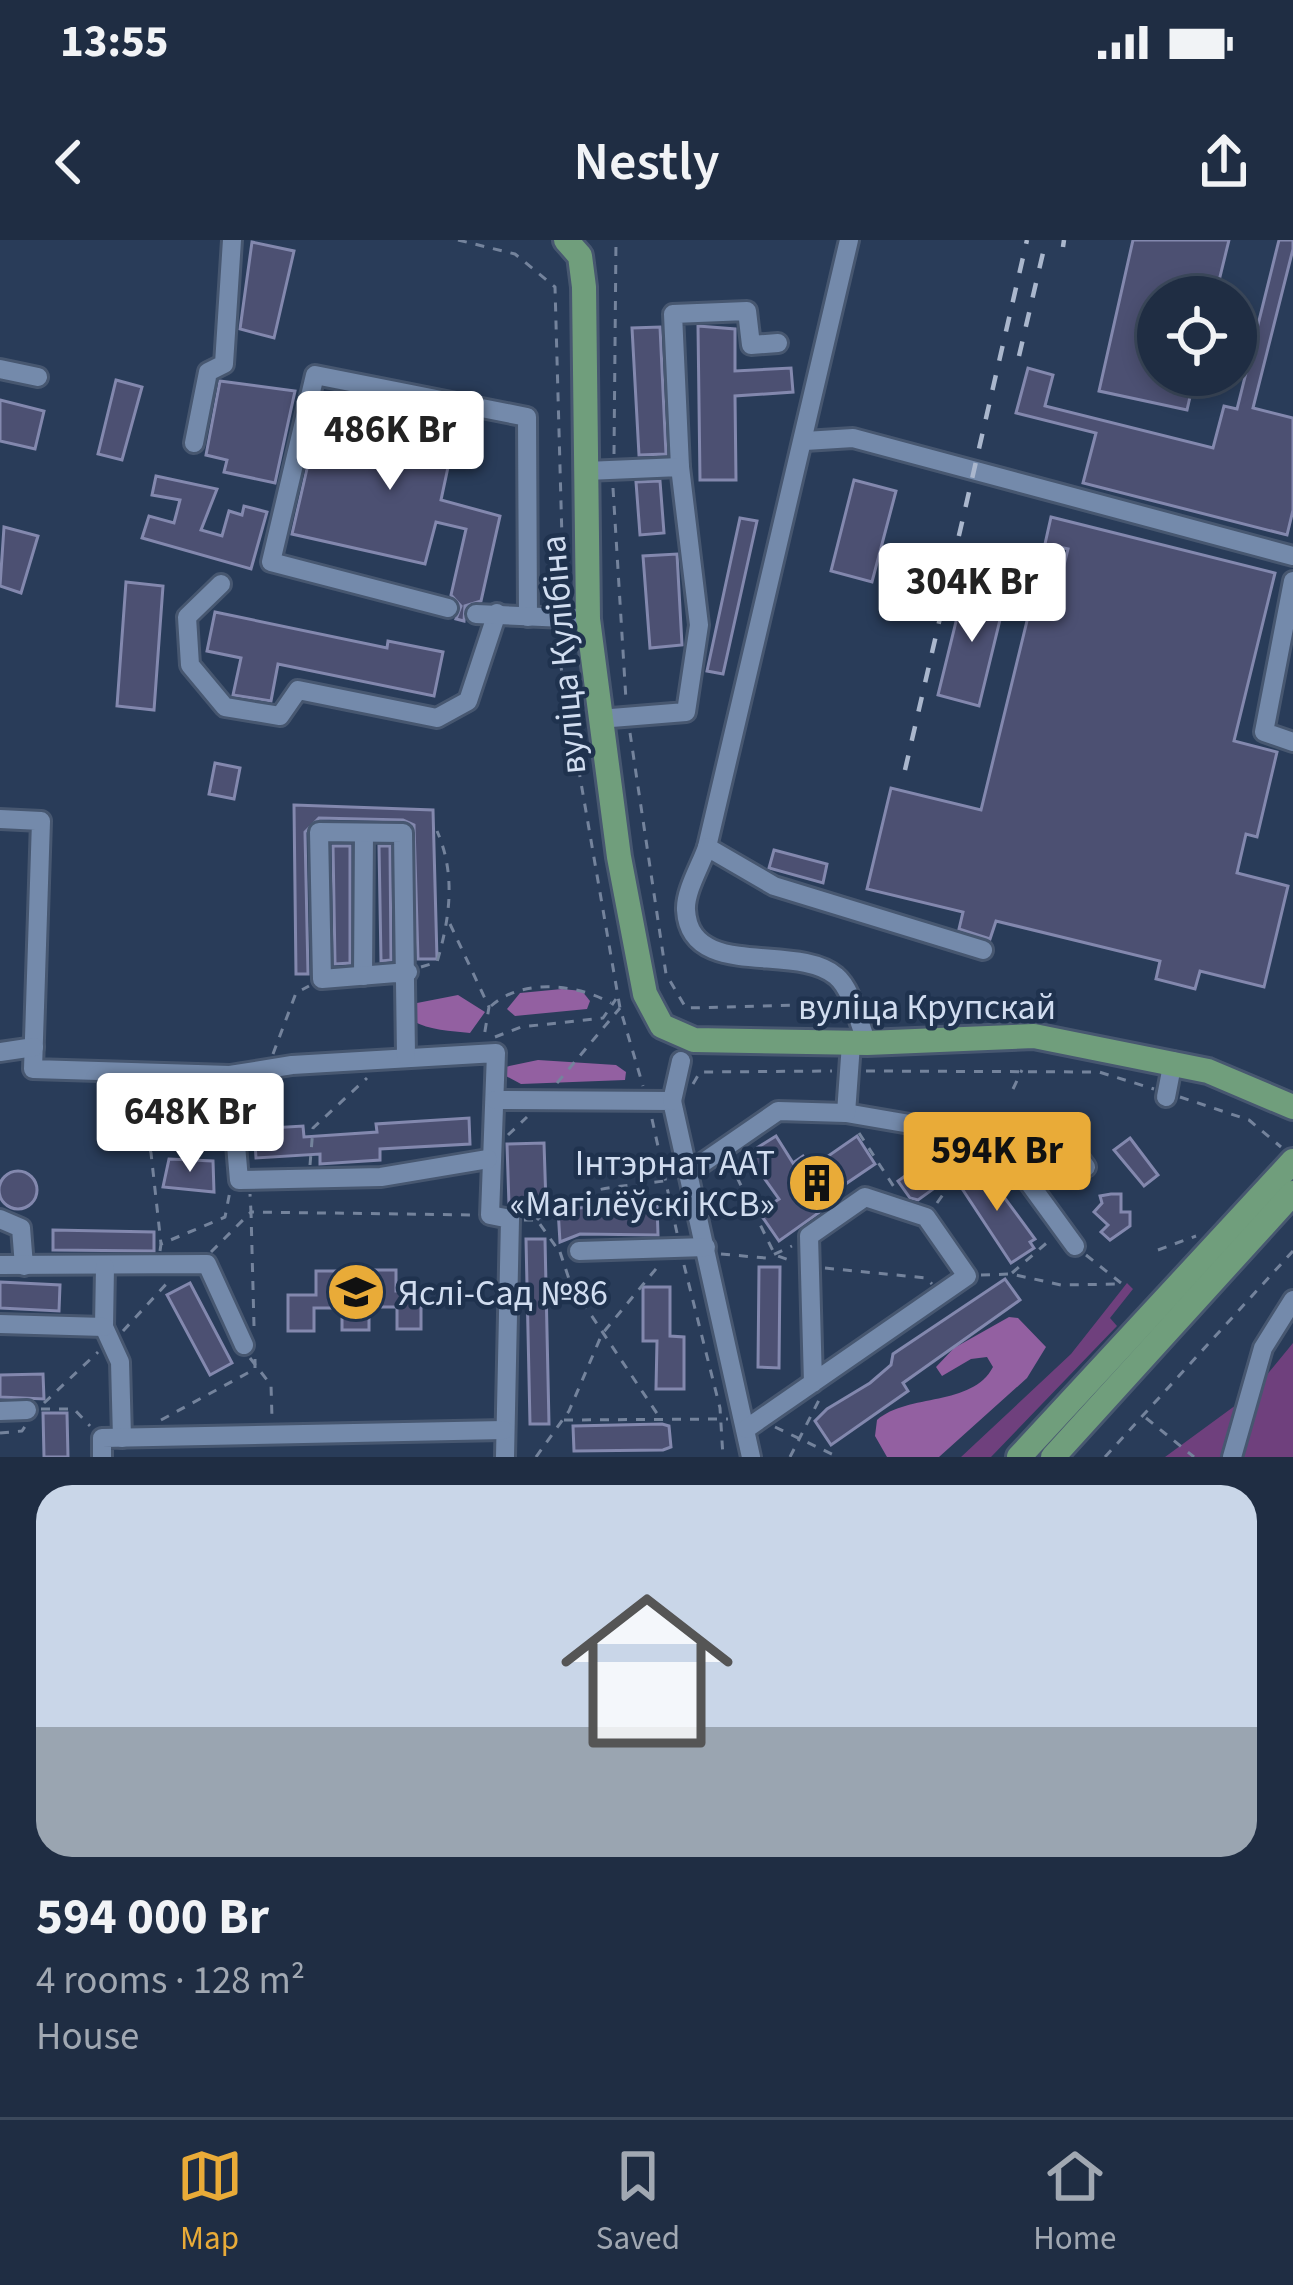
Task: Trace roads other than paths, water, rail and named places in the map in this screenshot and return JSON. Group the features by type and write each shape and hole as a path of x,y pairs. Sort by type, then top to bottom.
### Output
{"main road":[{"name":"вуліца Кулібіна","path":"575,245 589,619 599,719 645,994"},
{"name":"вуліца Крупскай","path":"645,994 662,1026 679,1037 869,1047 1034,1036 1173,1061 1293,1107"},
{"path":"1019,1457 1288,1153"},
{"path":"1053,1457 1293,1193"}],"street":[{"path":"194,442 208,372 224,364 232,240"},
{"path":"846,1113 848,1070 869,1047 839,977 810,961 714,952 696,939 686,910 707,848 849,240"},
{"path":"599,719 686,712 699,625 680,467 673,314 747,311 751,345 778,343"},
{"path":"0,369 38,377"},
{"path":"448,608 271,562 315,375 527,417 528,617"},
{"path":"805,441 854,438 1293,556"},
{"path":"586,471 680,467"},
{"path":"1293,581 1264,732 1293,742"},
{"path":"221,584 187,617 190,665 225,707 280,716 298,690 436,718 468,701 497,613"},
{"path":"476,614 589,619"},
{"path":"0,819 41,820 33,1069 230,1075 397,1057 496,1053 488,1159 500,1217 505,1457"},
{"path":"397,1057 408,972 403,833 319,832 322,980 408,972"},
{"path":"363,976 364,833"},
{"path":"707,848 774,886 982,950"},
{"path":"0,1052 34,1047"},
{"path":"690,1058 672,1101 752,1425 752,1457"},
{"path":"1167,1095 1173,1061"},
{"path":"230,1075 239,1180 381,1177 488,1159"},
{"path":"495,1100 672,1101"},
{"path":"691,1171 778,1111 846,1113 984,1136 1011,1152 1075,1246"},
{"path":"1011,1152 1055,1126 1086,1167"},
{"path":"752,1425 813,1383 835,1367 967,1276 918,1215 866,1197 809,1236 813,1383"},
{"path":"0,1219 20,1228 24,1266"},
{"path":"569,1251 707,1250"},
{"path":"0,1265 206,1264 244,1345"},
{"path":"105,1267 108,1335 121,1362 113,1443 504,1430"},
{"path":"1232,1457 1262,1348 1293,1300"},
{"path":"0,1324 108,1335"},
{"path":"0,1411 32,1410"}],"railway":[{"path":"905,770 1027,240"},
{"path":"1019,356 1046,240"},
{"path":"1063,247 1064,240"}],"place":[{"name":"Інтэрнат ААТ «Магілёўскі КСВ»","path":"817,1183"},
{"name":"Яслі-Сад №86","path":"356,1292"}]}
